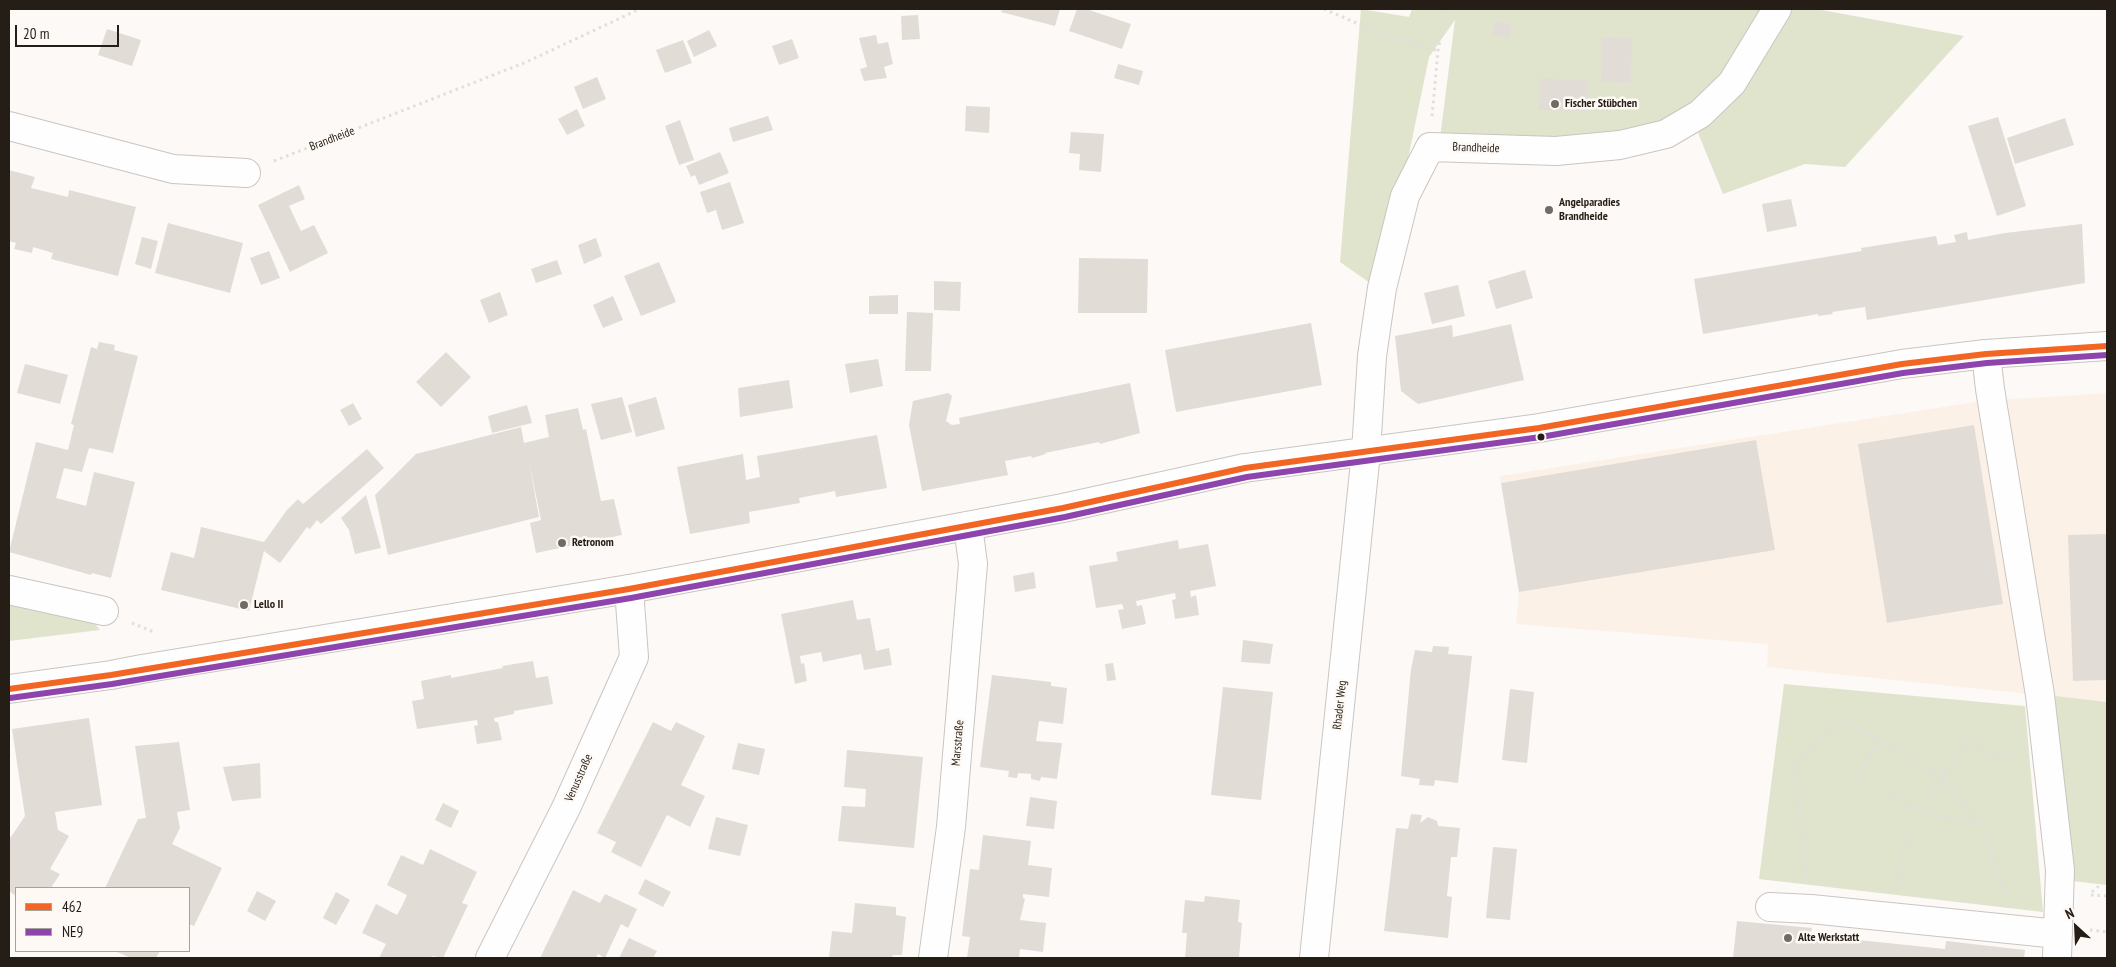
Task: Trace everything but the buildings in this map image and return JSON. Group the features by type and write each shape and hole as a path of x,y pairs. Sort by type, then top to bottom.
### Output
{"street":[{"name":"Brandheide","path":"1430,147 1556,151 1620,145 1666,134 1700,114 1732,83 1777,9"},
{"path":"9,126 173,169 246,172"},
{"path":"1366,452 1372,356 1382,288 1405,196 1430,147"},
{"path":"9,689 112,675 629,589 1063,508 1246,468 1539,428 1902,364 1986,354 2107,346"},
{"path":"1770,907 1811,909 2025,930 2058,946 2060,870 2040,695 1986,354"},
{"name":"Rhader Weg","path":"1314,958 1366,452"},
{"name":"Marsstraße","path":"933,958 951,827 973,564 968,526"},
{"name":"Venusstraße","path":"490,958 566,808 634,657 629,589"},
{"path":"9,590 104,610"}],"path":[{"name":"Brandheide","path":"246,172 524,63 640,9"},
{"path":"1324,9 1361,25 1438,51"},
{"path":"1430,147 1438,51 1446,9"},
{"path":"1811,909 1794,764 1845,720 1944,779 1980,822 1999,878 2025,930"},
{"path":"1931,796 1974,731"},
{"path":"1850,789 1879,740"},
{"path":"1963,748 1975,744 1984,749 1991,757 2010,753 2011,763"},
{"path":"1882,790 1905,804 1936,816 1980,822"},
{"path":"1895,894 1909,830"},
{"path":"2089,894 2101,884"},
{"path":"2086,930 2107,932"}],"shaded area":[{"path":"2107,393 2107,702 1767,667 1768,644 1516,624 1519,592 1500,476 1982,401"}],"green space":[{"path":"1361,9 1409,17 1412,9 1770,9 1764,25 1692,109 1641,130 1561,141 1440,138 1455,20 1429,57 1408,159 1370,283 1340,262"},
{"path":"1789,9 1816,9 1964,36 1845,167 1805,164 1723,194 1698,133 1737,98 1748,83"},
{"path":"9,599 93,621 100,630 9,641"},
{"path":"1784,684 2025,706 2043,912 1759,879"},
{"path":"2055,696 2107,702 2107,885 2072,881"}],"transit line":[{"name":"462","path":"9,689 111,675 629,589 1063,508 1245,468 1539,428 1902,364 1986,354 2107,346"},
{"name":"NE9","path":"10,698 112,684 631,598 1065,517 1247,477 1541,437 1903,373 1987,363 2107,355"}],"place":[{"name":"Fischer Stübchen","path":"1555,104"},
{"name":"Angelparadies Brandheide","path":"1549,210"},
{"name":"Retronom","path":"562,543"},
{"name":"Lello II","path":"244,605"},
{"name":"Alte Werkstatt","path":"1788,938"}]}
